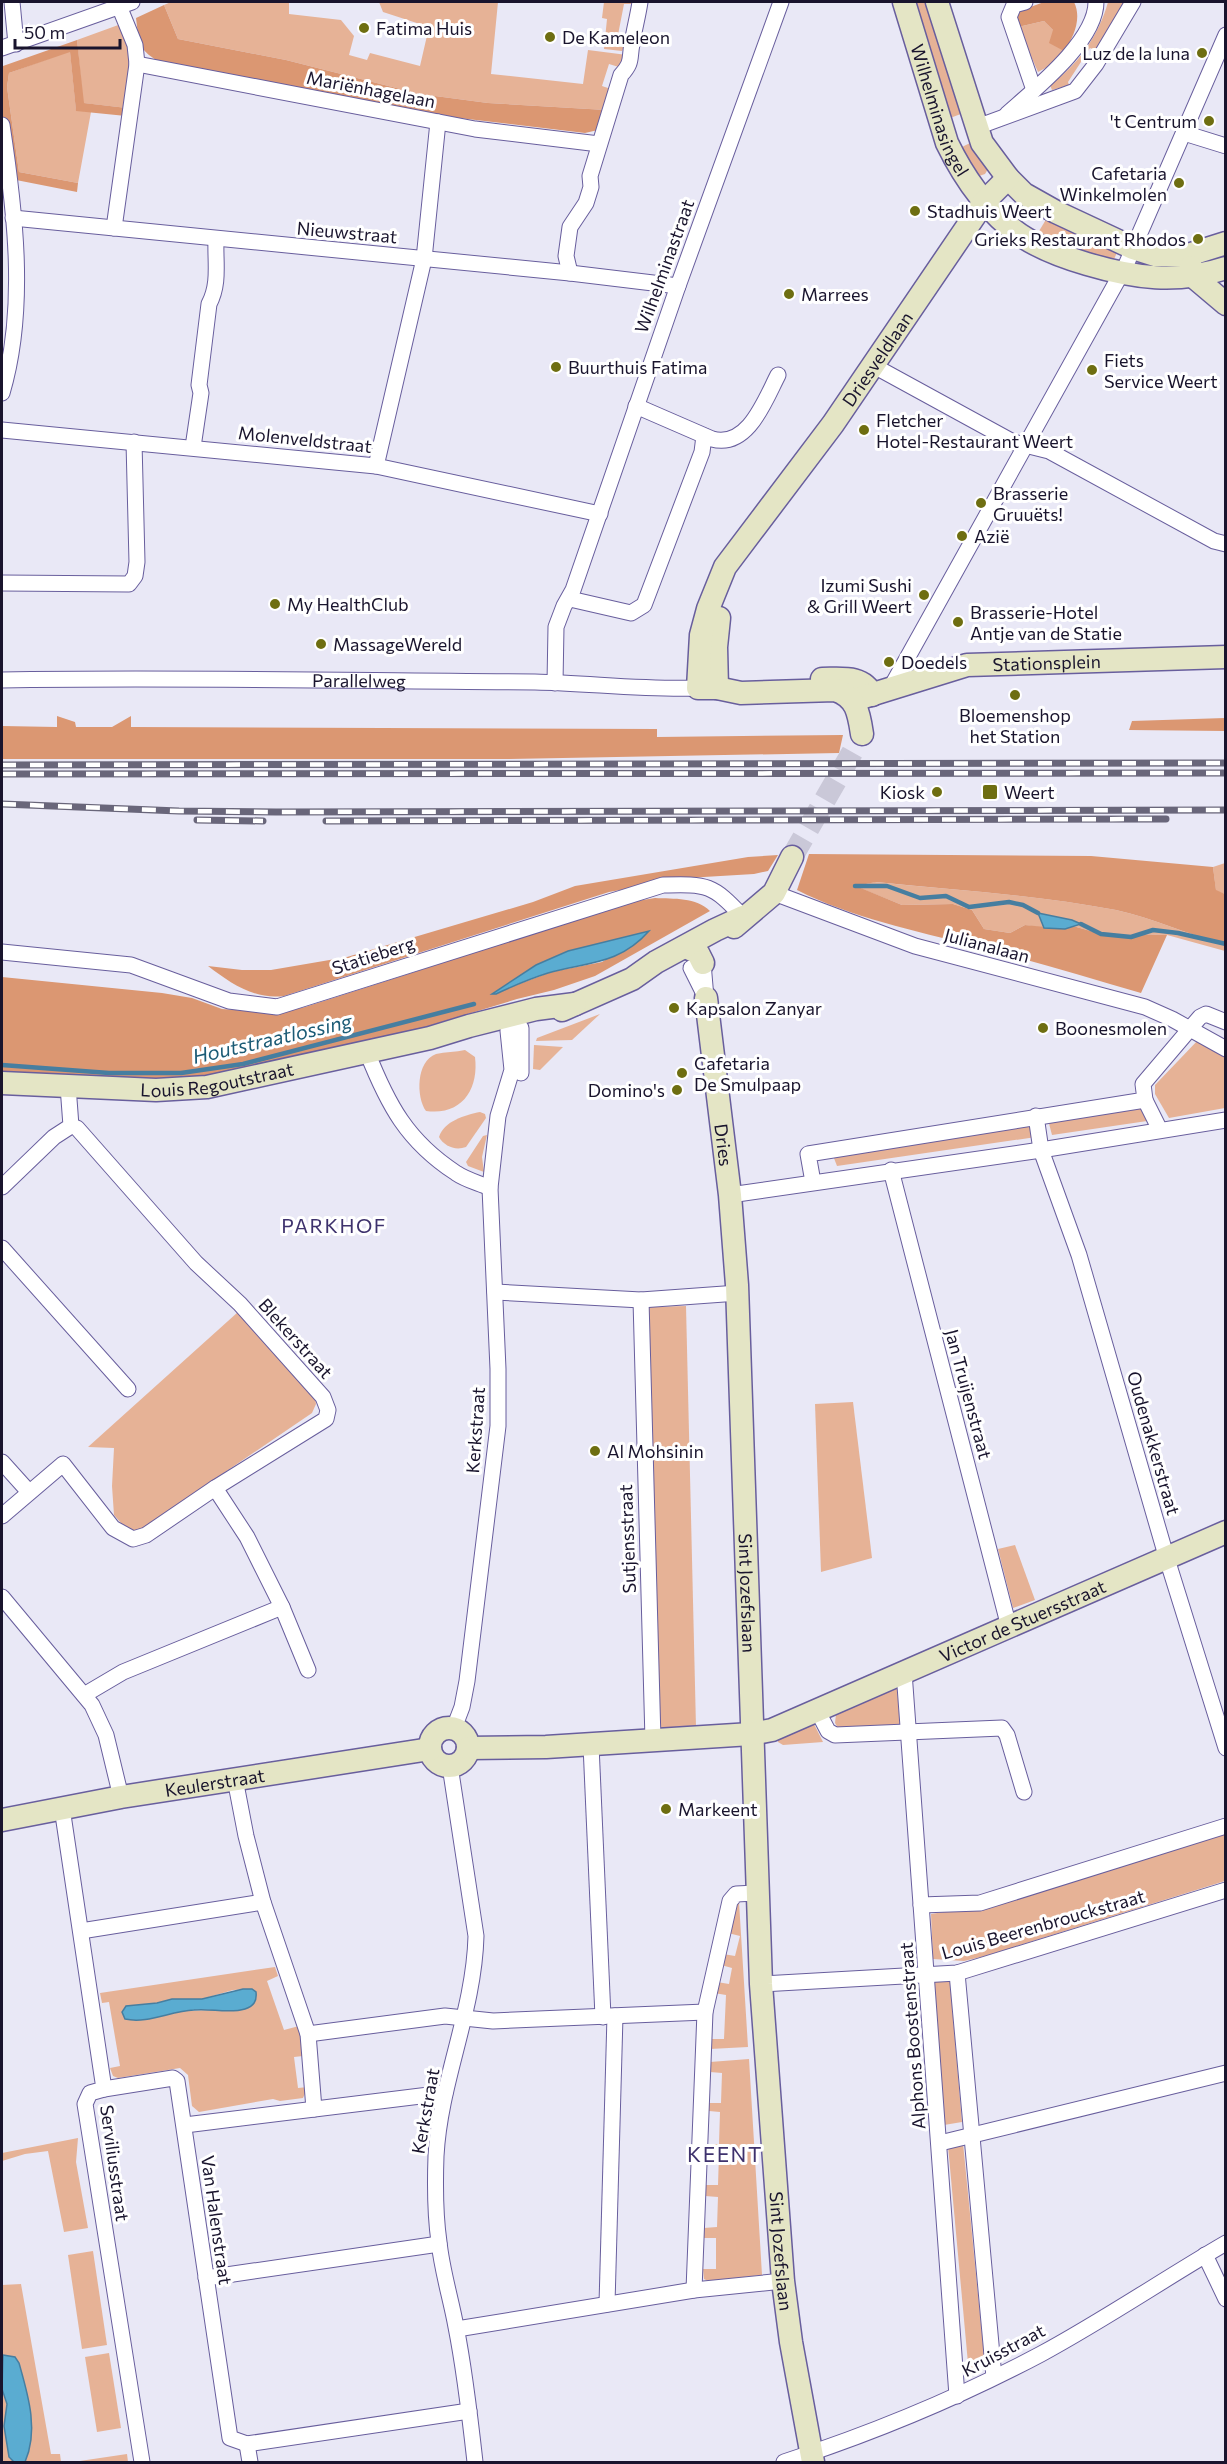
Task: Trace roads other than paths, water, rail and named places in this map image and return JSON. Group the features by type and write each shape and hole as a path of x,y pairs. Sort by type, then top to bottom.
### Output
{"street":[{"path":"12,2 9,46 126,4 137,64 114,228"},
{"path":"570,273 567,256 570,226 586,203 591,187 590,176 599,144 621,75 628,67 632,56 631,47 637,24 639,2"},
{"name":"Wilhelminastraat","path":"555,683 556,627 564,606 570,598 678,286 780,2"},
{"name":"Wilhelminasingel","path":"904,2 947,143 957,164 984,202 1020,235 1054,254 1120,273 1168,279 1194,277 1226,268"},
{"name":"Wilhelminasingel","path":"938,2 982,143 1008,178 1024,194 1056,212 1133,248 1155,255 1188,255 1226,243"},
{"path":"1025,2 1014,5 1009,17 1034,90"},
{"path":"1002,118 1079,45 1096,11 1096,2"},
{"path":"977,127 1075,91 1096,64 1132,2"},
{"path":"858,743 870,714 872,695 1027,445 1126,265 1226,35"},
{"name":"Mariënhagelaan","path":"137,64 438,122 599,144"},
{"path":"375,466 424,259 438,122"},
{"path":"2,125 11,189 16,309 13,344 2,393"},
{"path":"1184,133 1226,146"},
{"name":"Driesveldlaan","path":"708,688 701,635 708,609 725,567 874,366 984,202 1008,178"},
{"name":"Nieuwstraat","path":"13,218 216,240 570,273 678,286"},
{"path":"193,447 201,393 199,385 209,304 214,293 217,275 214,265 216,240"},
{"path":"1188,255 1194,277 1226,304"},
{"path":"874,366 1013,442 1049,451 1214,541 1226,544"},
{"path":"636,406 704,436 719,441 732,439 744,432 760,410 778,375"},
{"name":"Molenveldstraat","path":"2,430 375,466 600,514"},
{"path":"570,598 631,613 644,605 702,452 704,436"},
{"path":"2,583 129,584 135,576 137,562 134,442"},
{"name":"Stationsplein","path":"872,695 967,665 1226,657"},
{"name":"Parallelweg","path":"2,680 89,678 555,683 658,689 708,688 741,693 835,690 872,695"},
{"name":"Louis Regoutstraat","path":"2,1083 156,1090 207,1087 430,1038 513,1025 575,1004 632,979 693,958 715,930 743,917 774,892 792,857"},
{"name":"Statieberg","path":"2,952 131,965 229,1001 277,1007 663,885 698,884 714,889 743,917"},
{"name":"Julianalaan","path":"774,892 915,946 1145,1007 1226,1049"},
{"name":"Dries","path":"693,958 706,998 730,1195 738,1293"},
{"path":"1160,1130 1145,1100 1143,1084 1200,1017 1206,1014 1226,1022"},
{"name":"Kerkstraat","path":"454,1728 462,1707 467,1681 498,1426 490,1188 498,1116 512,1070 513,1025"},
{"path":"367,1052 383,1093 396,1115 418,1143 458,1174 490,1188"},
{"path":"2,1187 54,1137 71,1126 68,1086"},
{"path":"813,1182 808,1154 1145,1100"},
{"name":"Oudenakkerstraat","path":"1036,1116 1041,1150 1079,1255 1167,1559 1226,1748"},
{"path":"730,1195 1041,1150 1226,1120"},
{"name":"Blekerstraat","path":"29,1492 63,1464 114,1528 133,1539 146,1535 215,1488 326,1419 328,1410 323,1397 240,1304 196,1263 77,1128 71,1126"},
{"name":"Jan Truijenstraat","path":"891,1170 1009,1627"},
{"path":"2,1248 128,1389"},
{"path":"495,1292 640,1300 738,1293"},
{"name":"Sint Jozefslaan","path":"738,1293 756,1893 761,1984 783,2282 790,2342 812,2458"},
{"name":"Sutjensstraat","path":"640,1300 653,1740"},
{"path":"2,1462 29,1492 2,1516"},
{"path":"215,1488 248,1537 282,1607 308,1670"},
{"name":"Victor de Stuersstraat","path":"468,1748 591,1745 751,1734 772,1730 1226,1533"},
{"path":"2,1598 92,1706 106,1735 121,1797"},
{"path":"84,1695 123,1672 282,1607"},
{"name":"Alphons Boostenstraat","path":"904,1672 957,2396"},
{"path":"817,1710 828,1731 835,1736 1002,1728 1024,1792"},
{"path":"444,1728 454,1728 464,1734 468,1748 463,1761 450,1766 438,1763 432,1757 430,1749 431,1740 436,1732 444,1728"},
{"path":"591,1745 609,2017 607,2304"},
{"name":"Keulerstraat","path":"2,1820 121,1797 430,1749"},
{"name":"Kerkstraat","path":"450,1766 476,1936 475,1964 465,2019 445,2093 436,2152 435,2179 439,2244 457,2329 475,2463"},
{"path":"236,1779 246,1836 263,1902 308,2034 314,2109"},
{"name":"Serviliusstraat","path":"62,1808 104,2089 90,2093 85,2104 142,2463"},
{"name":"Louis Beerenbrouckstraat","path":"921,1905 980,1903 1226,1826"},
{"name":"Louis Beerenbrouckstraat","path":"761,1984 957,1973 1226,1890"},
{"path":"694,2290 705,2012 730,1900 736,1894 756,1893"},
{"path":"81,1931 263,1902"},
{"path":"957,1973 994,2378"},
{"path":"308,2034 445,2016 493,2021 705,2012"},
{"path":"940,2142 1226,2073"},
{"name":"Van Halenstraat","path":"104,2089 173,2078 177,2081 230,2438 247,2444"},
{"path":"185,2125 445,2093"},
{"name":"Kruisstraat","path":"784,2463 812,2458 994,2378 1042,2353 1226,2243"},
{"path":"206,2278 439,2244"},
{"path":"1204,2255 1226,2299"},
{"path":"457,2329 694,2290 783,2282"},
{"path":"250,2463 247,2444 469,2411"}],"water":[{"path":"1038,913 1081,924 1065,929 1044,928"},
{"path":"649,931 626,950 602,961 548,973 492,994 536,965 568,951"},
{"path":"252,1989 256,1992 254,2003 245,2009 194,2010 142,2020 125,2019 122,2012 126,2006 172,1999 202,1999"},
{"path":"3,2355 15,2357 19,2363 29,2400 32,2425 25,2462 14,2462 9,2457 4,2426 7,2404 2,2389"}],"waterway":[{"name":"Houtstraatlossing","path":"855,886 887,886 920,898 946,896 969,907 1009,902 1023,905 1038,913"},
{"name":"Houtstraatlossing","path":"1081,924 1101,934 1131,937 1153,930 1226,944"},
{"name":"Houtstraatlossing","path":"2,1065 109,1073 181,1073 243,1064 474,1004"}],"tunnel":[{"path":"792,857 853,751"}],"railway":[{"path":"2,765 1226,763"},
{"path":"2,774 1226,773"},
{"path":"2,804 179,811 276,812 1226,810"},
{"path":"326,821 1166,819"},
{"path":"197,820 263,821"}],"place":[{"name":"Fatima Huis","path":"364,28"},
{"name":"De Kameleon","path":"550,37"},
{"name":"Luz de la luna","path":"1202,53"},
{"name":"'t Centrum","path":"1209,121"},
{"name":"Cafetaria Winkelmolen","path":"1179,183"},
{"name":"Stadhuis Weert","path":"915,211"},
{"name":"Grieks Restaurant Rhodos","path":"1198,239"},
{"name":"Marrees","path":"789,294"},
{"name":"Buurthuis Fatima","path":"556,367"},
{"name":"Fiets Service Weert","path":"1092,370"},
{"name":"Fletcher Hotel-Restaurant Weert","path":"864,430"},
{"name":"Brasserie Gruuëts!","path":"981,503"},
{"name":"Azië","path":"962,536"},
{"name":"Izumi Sushi & Grill Weert","path":"924,595"},
{"name":"My HealthClub","path":"275,604"},
{"name":"Brasserie-Hotel Antje van de Statie","path":"958,622"},
{"name":"MassageWereld","path":"321,644"},
{"name":"Doedels","path":"889,662"},
{"name":"Bloemenshop het Station","path":"1015,695"},
{"name":"Kiosk","path":"937,792"},
{"name":"Weert","path":"990,792"},
{"name":"Kapsalon Zanyar","path":"674,1008"},
{"name":"Boonesmolen","path":"1043,1028"},
{"name":"Cafetaria De Smulpaap","path":"682,1073"},
{"name":"Domino's","path":"677,1090"},
{"name":"Al Mohsinin","path":"595,1451"},
{"name":"Markeent","path":"666,1809"}],"district":[{"name":"PARKHOF","path":"334,1225"},
{"name":"KEENT","path":"725,2153"}]}
